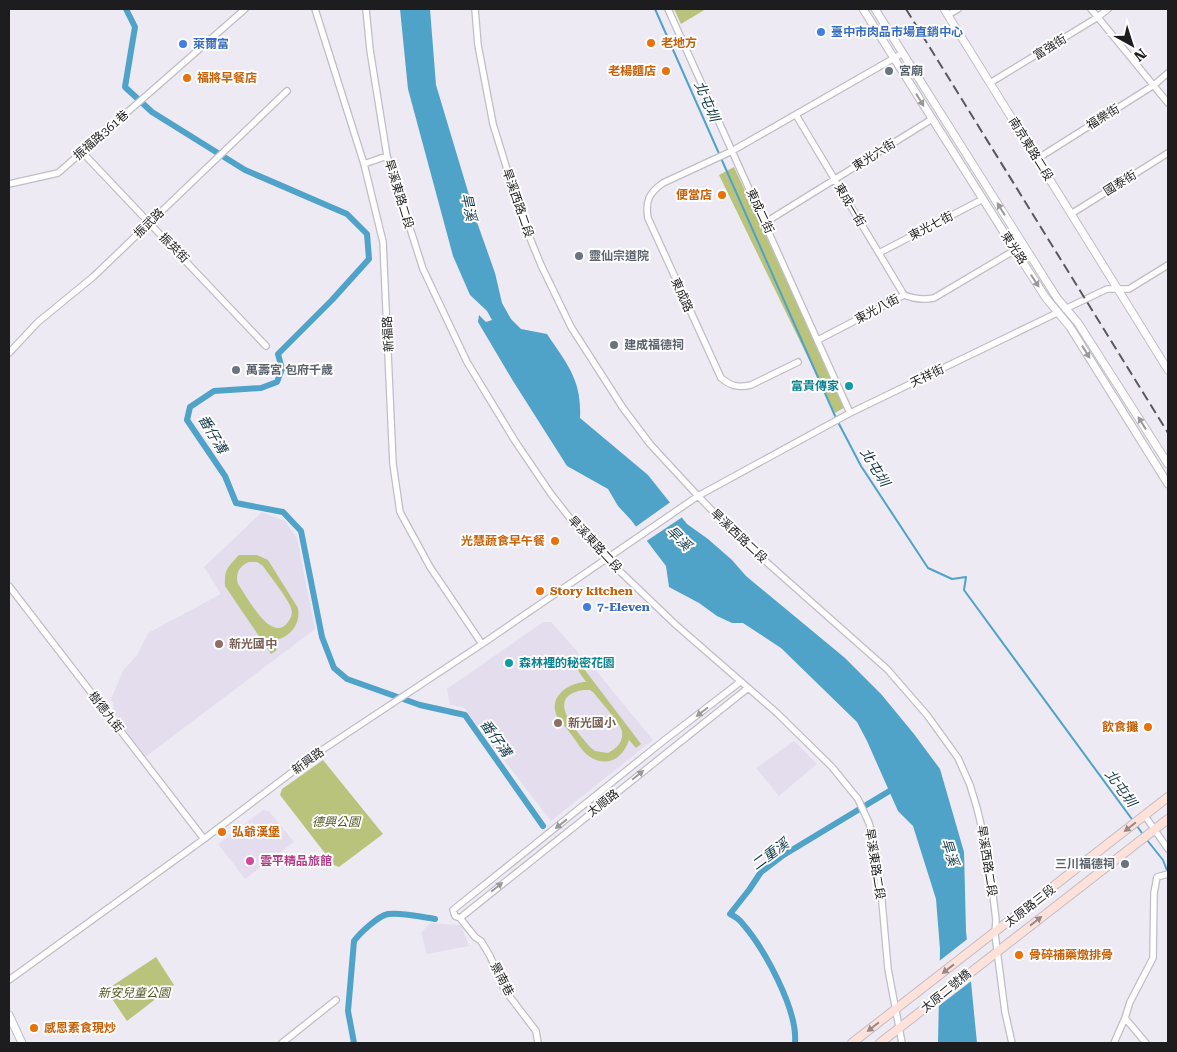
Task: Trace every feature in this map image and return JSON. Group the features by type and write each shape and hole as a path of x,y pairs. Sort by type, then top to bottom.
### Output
{"main road":[{"name":"太原路三段","path":"986,940 1168,798"},
{"name":"太原路三段","path":"988,958 1168,819"},
{"name":"太原二號橋","path":"894,1010 986,940"},
{"name":"太原二號橋","path":"900,1025 988,958"},
{"path":"852,1043 894,1010"},
{"path":"880,1043 900,1025"}],"street":[{"name":"振福路361巷","path":"9,184 58,173 246,9"},
{"name":"新福路","path":"315,9 364,164 383,242 393,464 400,512 430,567 482,644"},
{"name":"旱溪東路二段","path":"366,9 370,50 387,156 423,269 467,362 515,441 551,494 573,522 607,559 676,625 777,713 832,767 858,799 869,823 875,844 888,969 894,1010 900,1025 902,1043"},
{"name":"旱溪西路二段","path":"475,9 478,45 495,132 523,221 541,265 571,327 622,408 650,444 736,535 887,669 909,692 958,758 970,785 988,854 996,920 994,934 1012,1043"},
{"name":"東成二街","path":"668,9 766,222 850,413"},
{"name":"東光路","path":"863,9 982,199 1058,313 1070,327 1168,484"},
{"name":"東光路","path":"875,9 1065,309 1078,323 1168,464"},
{"path":"946,12 958,9"},
{"path":"1091,9 1168,103"},
{"name":"富強街","path":"990,83 1108,9"},
{"name":"南京東路二段","path":"946,12 1168,370"},
{"path":"732,151 903,53"},
{"name":"福樂街","path":"1037,158 1154,85 1168,73"},
{"name":"振武路","path":"9,353 38,322 93,277 287,91"},
{"name":"東成一街","path":"796,115 904,295"},
{"name":"東光六街","path":"766,222 932,119"},
{"name":"東成路","path":"732,151 663,183 654,190 648,198 646,207 648,218 715,369 721,378 735,387 743,387 798,362"},
{"name":"振英街","path":"82,152 266,346"},
{"name":"國泰街","path":"1071,214 1168,153"},
{"path":"364,164 387,156"},
{"name":"東光七街","path":"879,253 982,199"},
{"name":"東光八街","path":"818,340 904,295 913,299 926,300 934,298 1015,250"},
{"name":"天祥街","path":"614,554 698,496 850,413 1108,289 1130,289 1168,265"},
{"name":"新興路","path":"9,980 204,839 316,754 614,554"},
{"name":"樹德九街","path":"9,586 204,839"},
{"name":"太順路","path":"453,910 662,742 740,682"},
{"name":"太順路","path":"460,918 748,688"},
{"path":"1145,816 1168,848"},
{"path":"541,840 554,842"},
{"path":"1114,1043 1130,1002 1153,958 1154,893 1157,877 1168,874"},
{"name":"景南巷","path":"453,910 454,915 460,918 486,948 504,989 536,1032 538,1043"},
{"path":"282,1043 336,1000"},
{"path":"9,1015 22,1043"},
{"path":"1125,1018 1146,1043"}],"shaded area":[{"name":"新光國中","path":"262,512 285,521 297,538 315,629 144,758 113,712 114,706 111,699 123,671 137,655 148,633 221,594 204,567"},
{"name":"新光國小","path":"543,622 551,622 578,652 585,671 594,668 653,740 551,821 463,707 450,705 447,689"},
{"path":"794,741 817,764 779,796 756,768"},
{"name":"雲平精品旅館","path":"263,810 269,811 294,842 245,879 218,844"},
{"path":"430,923 461,925 469,946 427,954 421,933"}],"green space":[{"path":"674,9 706,9 681,24"},
{"path":"734,167 845,407 835,413 719,175"},
{"path":"239,555 257,555 268,560 298,608 296,625 288,634 271,641 277,650 271,654 225,586 226,572","holes":["249,562 257,562 263,566 291,608 292,614 290,619 281,627 274,627 267,623 253,607 238,584 237,577 240,568"]},
{"path":"581,665 641,744 636,748 629,740 619,756 609,761 597,760 584,752 560,721 555,707 558,696 574,684 586,682 577,669","holes":["590,690 614,718 622,731 622,739 619,745 608,753 595,751 590,747 572,724 564,707 565,700 571,694"]},
{"name":"德興公園","path":"323,760 383,834 339,867 334,865 280,795 282,789"},
{"name":"新安兒童公園","path":"156,957 174,985 127,1021 106,990"}],"water":[{"name":"旱溪","path":"400,9 430,9 436,85 478,225 495,273 502,303 511,319 521,329 547,334 561,354 576,383 580,418 648,475 687,524 708,539 732,560 746,576 845,658 881,694 940,769 964,852 966,931 977,1043 938,1043 940,949 936,899 913,826 898,811 857,722 781,648 743,623 732,623 717,616 699,603 669,587 666,566 618,506 608,489 567,466 478,322 479,315 486,322 492,320 487,311 470,295 453,256 408,89"}],"pier":[{"path":"672,501 684,516 645,542 634,528"},
{"path":"970,937 974,979 936,1008 938,962"}],"waterway":[{"name":"番仔溝","path":"126,9 135,27 125,87 152,112 245,170 347,214 367,234 369,259 332,300 278,354 282,369 277,382 261,388 214,391 190,407 187,420 225,476 236,503 283,512 301,531 322,637 334,668 347,679 420,705 465,715 543,826"},
{"name":"北屯圳","path":"655,9 836,418"},
{"name":"北屯圳","path":"838,422 861,466 928,568 952,579 966,577 964,590 1134,822"},
{"name":"二重溪","path":"795,1043 791,1014 778,980 751,934 739,920 730,914 761,872 782,856 896,787"},
{"name":"北屯圳","path":"1137,826 1144,836"},
{"name":"北屯圳","path":"1147,840 1163,860 1168,873"},
{"name":"番仔溝","path":"354,1043 348,1011 354,941 374,921 384,915 405,914 435,919"}],"railway":[{"path":"906,9 1168,433"}],"place":[{"name":"臺中市肉品市場直銷中心","path":"821,32"},
{"name":"老地方","path":"651,43"},
{"name":"萊爾富","path":"183,44"},
{"name":"老楊麵店","path":"666,71"},
{"name":"宮廟","path":"889,71"},
{"name":"福將早餐店","path":"187,78"},
{"name":"便當店","path":"722,195"},
{"name":"靈仙宗道院","path":"579,256"},
{"name":"建成福德祠","path":"614,345"},
{"name":"萬壽宮 包府千歲","path":"236,370"},
{"name":"富貴傳家","path":"849,386"},
{"name":"光慧蔬食早午餐","path":"555,541"},
{"name":"Story kitchen","path":"540,591"},
{"name":"7-Eleven","path":"587,607"},
{"name":"新光國中","path":"219,644"},
{"name":"森林裡的秘密花園","path":"509,663"},
{"name":"新光國小","path":"558,723"},
{"name":"飲食攤","path":"1148,727"},
{"name":"弘爺漢堡","path":"222,832"},
{"name":"雲平精品旅館","path":"250,861"},
{"name":"三川福德祠","path":"1125,864"},
{"name":"骨碎補藥燉排骨","path":"1019,955"},
{"name":"感恩素食現炒","path":"34,1028"}]}
